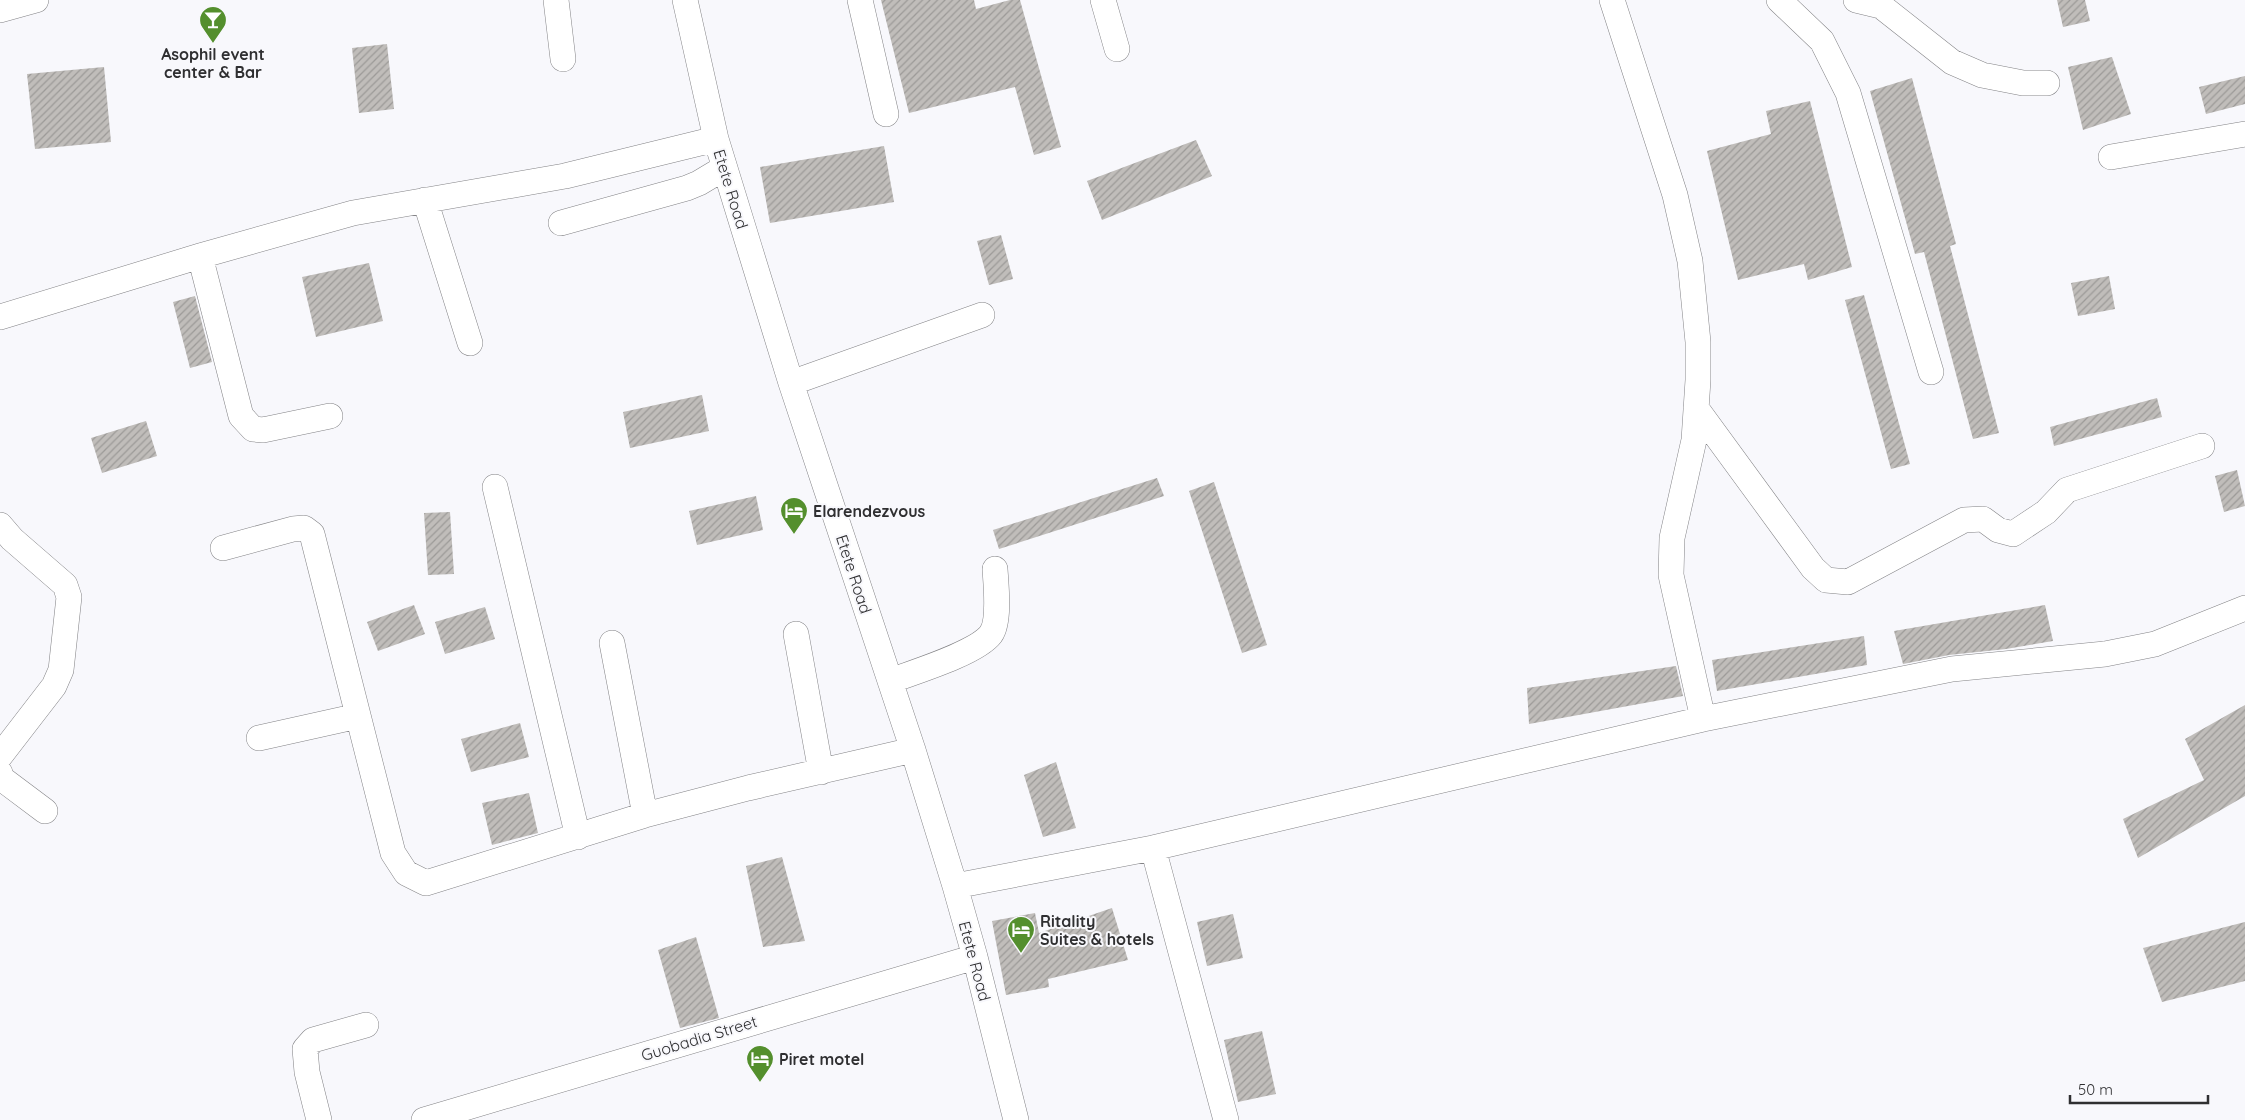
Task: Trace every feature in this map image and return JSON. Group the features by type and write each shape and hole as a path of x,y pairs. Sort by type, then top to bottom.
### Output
{"street":[{"path":"0,10 36,0"},
{"path":"556,0 562,60"},
{"name":"Etete Road","path":"685,0 724,168 791,383 913,750 955,886 975,956 1016,1120"},
{"path":"860,0 886,114"},
{"path":"1103,0 1117,49"},
{"path":"1612,0 1675,194 1690,262 1698,342 1696,408 1694,440 1672,538 1671,575 1703,720"},
{"path":"1856,0 1881,6 1952,62 1982,75 2023,83 2047,83"},
{"path":"1792,2 1822,41 1848,93 1931,372"},
{"path":"2111,157 2245,134"},
{"path":"0,317 353,212 565,176 716,139"},
{"path":"561,224 687,188 724,168"},
{"path":"425,200 470,343"},
{"path":"200,256 241,416 253,429 263,430 330,416"},
{"path":"791,383 982,315"},
{"path":"1696,408 1813,568 1826,580 1848,582 1964,520 1983,519 1998,530 2013,534 2046,512 2067,490 2202,446"},
{"path":"495,487 578,837"},
{"path":"0,525 12,539 65,585 69,597 61,670 54,686 0,756"},
{"path":"223,548 293,529 304,528 312,534 393,853 406,873 426,883 645,815 748,788 913,750"},
{"path":"890,681 971,649 992,633 995,621 995,570"},
{"path":"955,886 1153,848 1703,720 1952,669 2105,654 2155,644 2245,608"},
{"path":"796,634 821,772"},
{"path":"612,643 645,815"},
{"path":"259,738 358,716"},
{"path":"0,772 1,778 45,811"},
{"path":"1153,848 1226,1120"},
{"name":"Guobadia Street","path":"424,1120 975,956"},
{"path":"319,1120 307,1072 305,1049 312,1040 324,1035 366,1025"}],"building":[{"path":"881,0 974,0 976,9 1010,0 1020,0 1061,147 1034,155 1015,87 909,113"},
{"path":"2057,0 2085,0 2090,21 2063,27"},
{"path":"387,44 394,109 359,113 352,48"},
{"path":"2112,57 2131,114 2083,130 2068,67"},
{"path":"104,67 111,142 35,149 27,74"},
{"path":"2245,76 2245,104 2206,114 2199,87"},
{"path":"1912,78 1956,244 1950,246 1999,433 1973,439 1924,252 1915,254 1870,91"},
{"path":"1810,101 1852,267 1808,280 1804,264 1738,280 1707,151 1771,134 1766,111"},
{"path":"1196,140 1212,176 1102,220 1087,181"},
{"path":"884,146 894,202 770,223 760,167"},
{"path":"1001,235 1013,279 989,285 977,241"},
{"path":"369,263 383,321 316,337 302,277"},
{"path":"2109,276 2115,309 2078,316 2071,283"},
{"path":"1864,295 1910,464 1891,469 1845,300"},
{"path":"195,296 212,362 190,368 173,302"},
{"path":"702,395 709,431 630,448 623,412"},
{"path":"2157,398 2162,417 2054,446 2050,427"},
{"path":"146,421 157,456 102,473 91,438"},
{"path":"2237,470 2245,506 2224,512 2215,476"},
{"path":"1157,478 1164,496 999,549 993,530"},
{"path":"1214,482 1267,645 1242,653 1189,491"},
{"path":"756,496 763,530 697,545 689,511"},
{"path":"450,512 454,574 428,575 424,513"},
{"path":"414,605 425,634 378,651 367,622"},
{"path":"2045,605 2053,641 2006,649 1949,655 1903,664 1894,631"},
{"path":"485,607 495,639 445,654 435,622"},
{"path":"1864,636 1867,665 1717,691 1712,660"},
{"path":"1676,666 1683,696 1529,724 1527,688"},
{"path":"2245,705 2245,796 2138,858 2123,819 2204,780 2185,739"},
{"path":"520,723 529,757 471,772 461,739"},
{"path":"1056,762 1076,828 1043,837 1024,775"},
{"path":"529,793 538,833 492,845 482,803"},
{"path":"782,857 805,941 763,947 746,866"},
{"path":"1112,908 1128,960 1048,979 1049,987 1006,995 992,921 1035,913 1039,933"},
{"path":"1233,914 1243,958 1207,966 1197,922"},
{"path":"2245,922 2245,981 2162,1002 2143,948"},
{"path":"696,937 719,1018 680,1028 658,950"},
{"path":"1262,1031 1276,1094 1238,1102 1224,1040"}],"place":[{"name":"Asophil event center & Bar","path":"213,44"},
{"name":"Elarendezvous","path":"794,535"},
{"name":"Ritality Suites & hotels","path":"1021,954"},
{"name":"Piret motel","path":"760,1083"}]}
